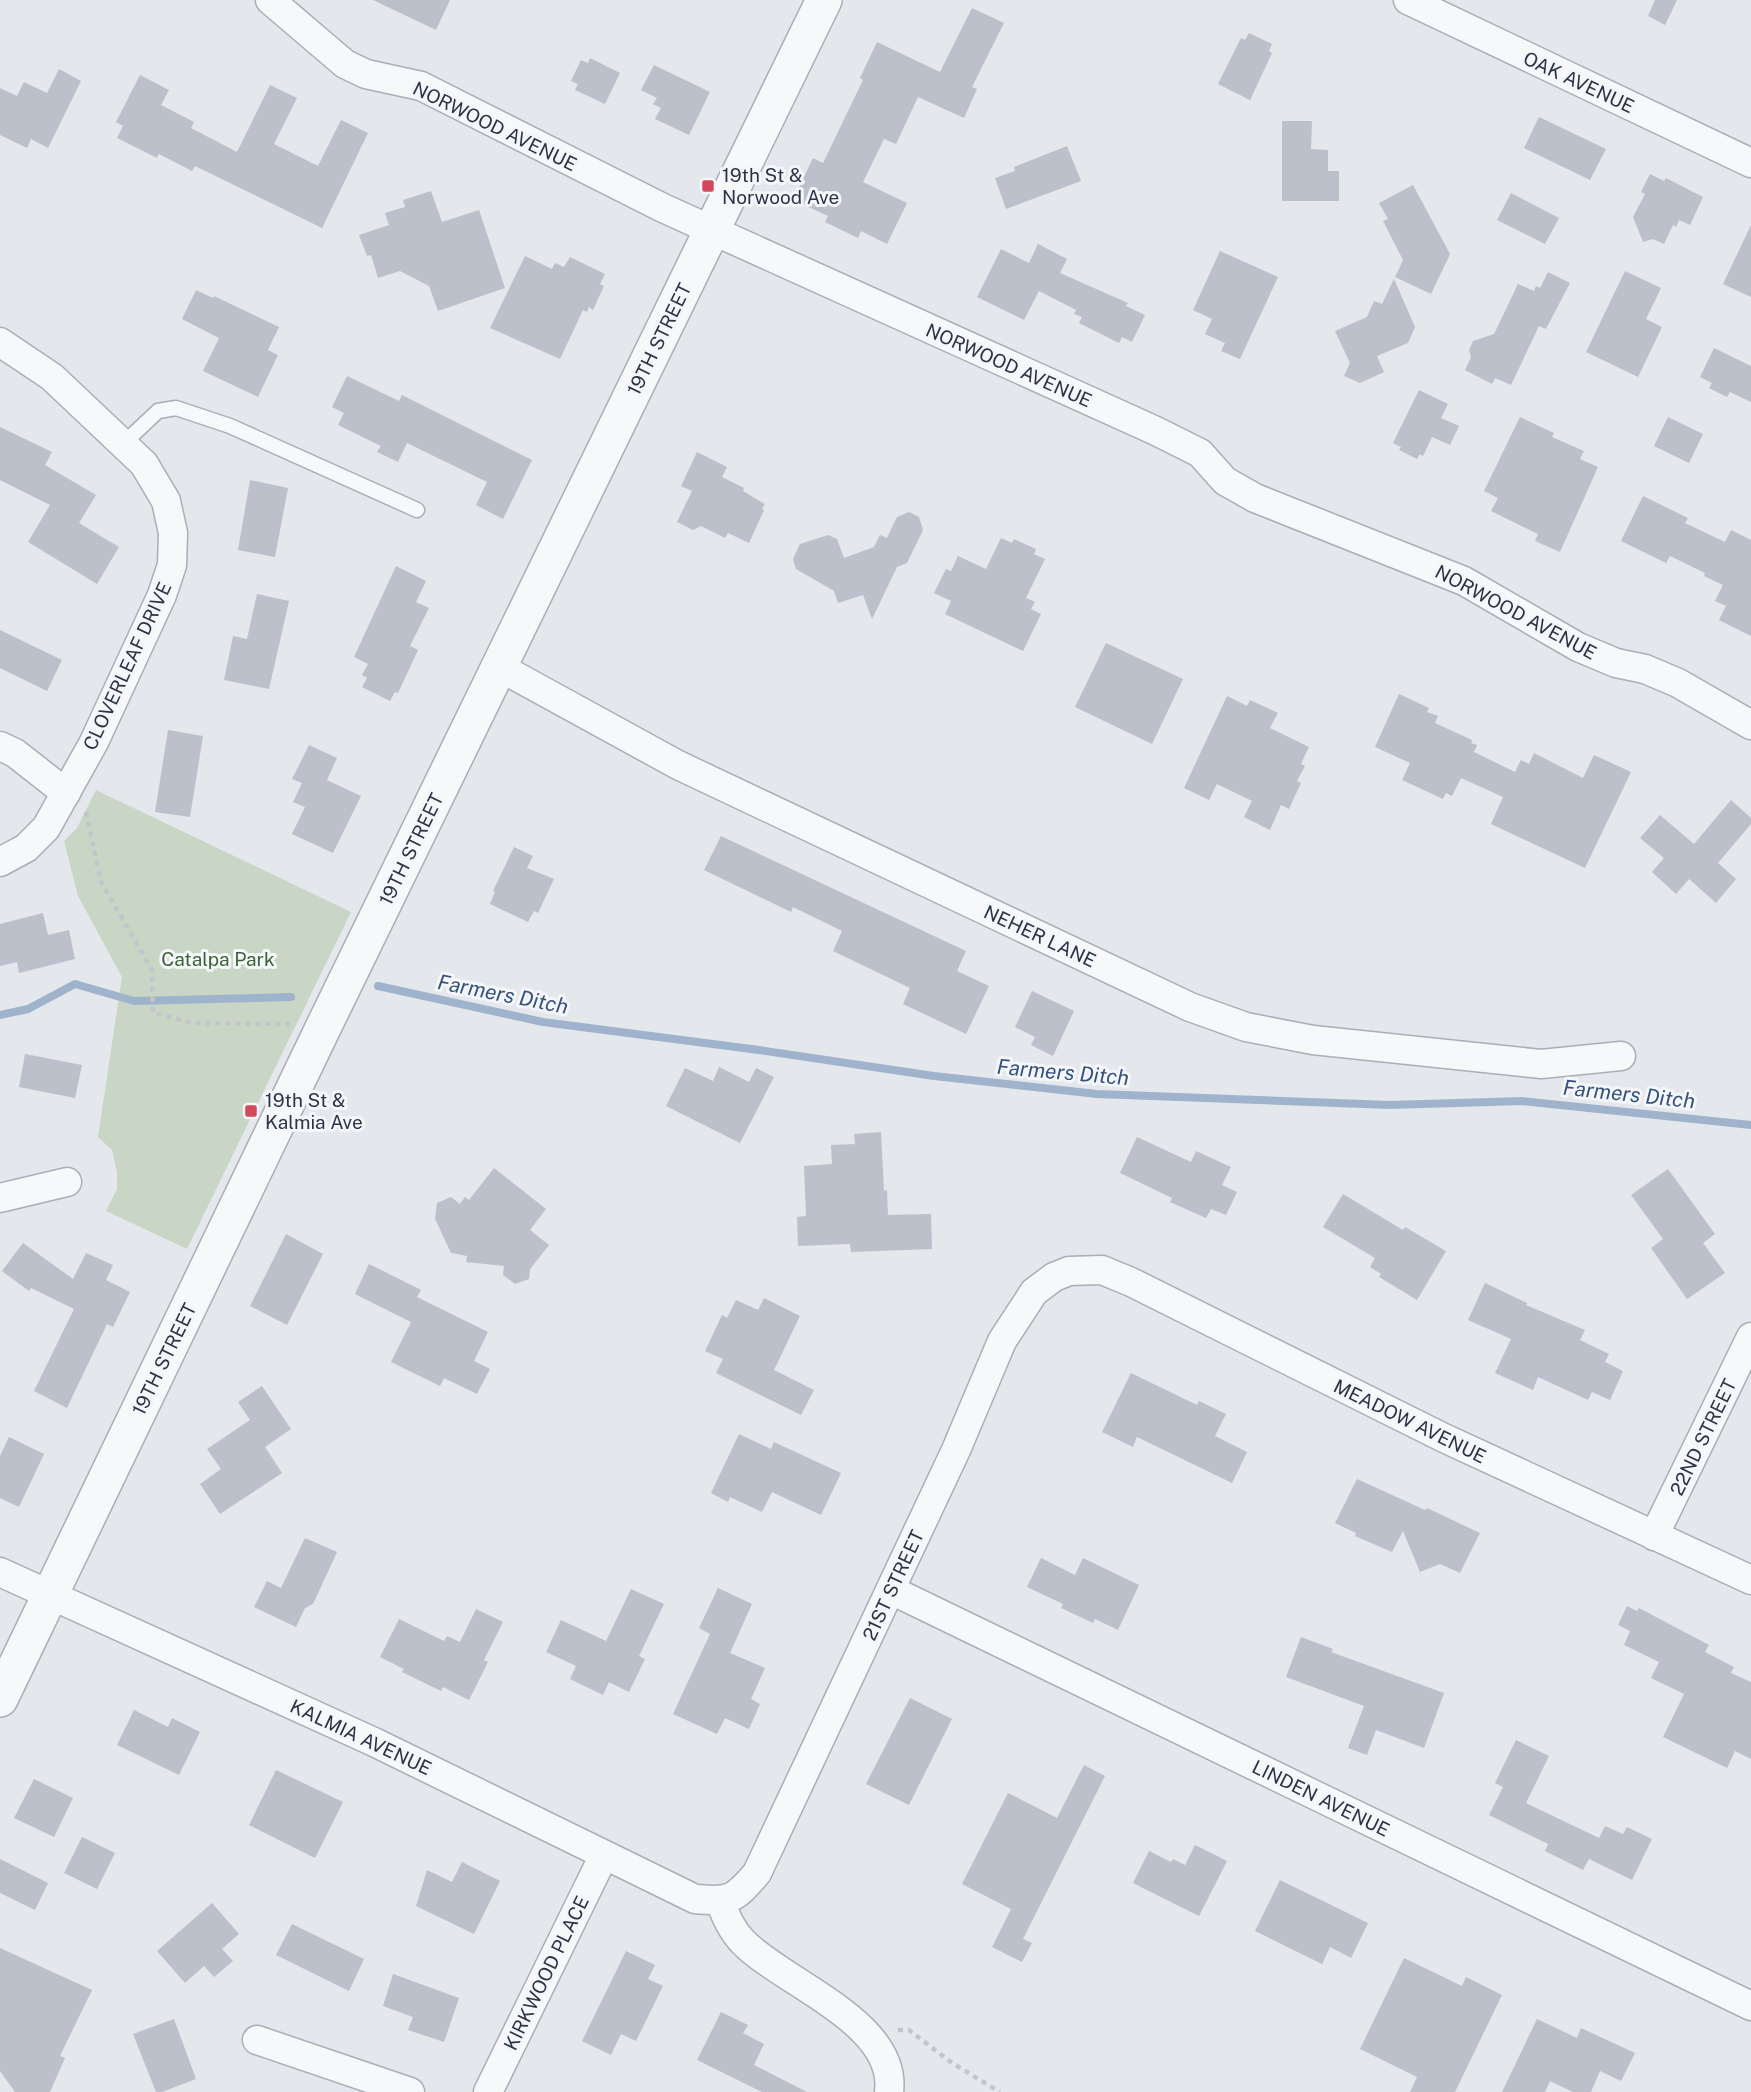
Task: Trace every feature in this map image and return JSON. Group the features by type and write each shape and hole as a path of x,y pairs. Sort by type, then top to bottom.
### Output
{"street":[{"name":"NORWOOD AVENUE","path":"270,0 345,64 366,74 421,86 712,230 1156,431 1199,453 1225,481 1255,498 1464,581 1578,647 1616,663 1645,669 1667,678 1751,725"},
{"name":"19TH STREET","path":"0,1699 322,1030 501,668 824,0"},
{"name":"OAK AVENUE","path":"1408,0 1751,163"},
{"name":"CLOVERLEAF DRIVE","path":"0,342 52,377 144,464 166,501 173,533 172,565 157,607 94,742 46,828 26,848 0,862"},
{"name":"NEHER LANE","path":"501,668 678,765 1190,1007 1246,1027 1313,1040 1541,1064 1621,1056"},
{"path":"0,746 15,753 66,793"},
{"path":"0,1198 67,1182"},
{"name":"MEADOW AVENUE","path":"1069,1271 1102,1270 1131,1282 1444,1438 1751,1580"},
{"name":"21ST STREET","path":"720,1901 740,1894 757,1873 956,1450 1002,1341 1034,1292 1054,1277 1069,1271"},
{"name":"22ND STREET","path":"1654,1536 1751,1337"},
{"name":"KALMIA AVENUE","path":"0,1572 374,1742 695,1899 720,1901"},
{"name":"LINDEN AVENUE","path":"891,1590 1751,2006"},
{"name":"KIRKWOOD PLACE","path":"488,2092 604,1855"},
{"path":"720,1901 729,1925 746,1944 866,2031 881,2052 890,2085 889,2092"},
{"path":"257,2040 411,2092"}],"lane":[{"path":"122,444 158,411 176,408 230,426 417,510"}],"path":[{"path":"66,793 83,805 101,882 152,970 153,1013 193,1023 286,1023 322,1030"},
{"path":"866,2031 909,2030 952,2063 1000,2092"}],"green space":[{"name":"Catalpa Park","path":"96,790 351,912 187,1249 106,1211 117,1189 117,1172 112,1150 98,1137 122,977 78,896 64,841 77,828"}],"building":[{"path":"373,0 450,0 436,30"},
{"path":"1655,0 1677,0 1665,25 1648,16"},
{"path":"972,8 1004,23 972,87 977,89 964,118 918,97 896,144 884,139 863,182 907,203 887,244 861,231 858,238 825,222 828,216 793,200 813,158 823,163 863,80 860,78 877,42 940,72"},
{"path":"1249,33 1272,44 1269,51 1272,53 1250,100 1218,84 1241,38 1245,40"},
{"path":"590,58 620,73 605,104 575,90 578,84 571,81 581,60 588,63"},
{"path":"654,65 710,92 689,135 655,119 661,108 653,104 657,98 641,90"},
{"path":"59,69 81,81 48,148 31,139 27,148 0,135 0,88 17,96 24,82 47,93"},
{"path":"140,75 169,90 161,105 194,122 191,128 237,152 270,85 297,98 274,144 318,166 341,120 368,133 322,228 195,166 192,171 159,154 157,158 117,138 123,126 116,122"},
{"path":"1539,117 1606,149 1590,180 1524,148"},
{"path":"1282,121 1312,121 1311,149 1328,150 1328,171 1339,171 1339,201 1282,201"},
{"path":"1067,146 1081,181 1006,209 995,178 1015,171 1014,167"},
{"path":"1650,174 1664,181 1666,178 1703,197 1690,225 1679,220 1676,227 1673,225 1664,244 1653,239 1643,242 1633,217 1645,194 1641,192"},
{"path":"1413,185 1450,254 1431,294 1395,277 1403,260 1383,221 1388,219 1379,203"},
{"path":"431,191 442,222 479,210 505,288 438,311 429,286 400,271 378,278 371,255 367,256 359,235 389,225 385,213 405,207 403,200"},
{"path":"1511,193 1559,218 1545,244 1497,220"},
{"path":"1751,225 1751,297 1723,284"},
{"path":"1038,244 1067,259 1060,273 1128,303 1126,306 1145,315 1132,342 1122,337 1119,343 1079,323 1082,317 1074,314 1076,310 1039,291 1024,320 977,297 1001,249 1029,263"},
{"path":"1220,251 1278,277 1240,359 1221,351 1225,343 1205,334 1212,319 1193,310"},
{"path":"525,256 552,269 555,263 564,267 570,257 605,274 600,284 604,286 593,310 589,307 587,312 583,310 560,359 490,328"},
{"path":"1625,271 1661,288 1646,319 1662,327 1638,377 1586,352"},
{"path":"1548,272 1570,283 1546,329 1539,326 1511,385 1495,378 1492,384 1465,370 1471,357 1469,350 1473,341 1494,334 1518,284 1534,291 1536,286 1540,288"},
{"path":"1394,279 1415,327 1408,343 1377,356 1384,372 1360,383 1344,376 1350,363 1335,331 1367,317 1374,301 1382,304"},
{"path":"196,290 279,327 268,350 278,355 258,397 203,371 219,338 182,319"},
{"path":"1714,348 1751,366 1751,402 1730,392 1727,397 1709,388 1712,383 1700,377"},
{"path":"347,376 399,401 402,395 532,460 503,519 476,505 487,482 407,443 398,462 377,452 381,446 338,425 344,413 332,407"},
{"path":"1419,390 1448,404 1441,418 1459,426 1450,445 1432,437 1423,456 1420,454 1417,459 1399,450 1401,447 1393,443"},
{"path":"1520,417 1554,433 1552,437 1584,451 1580,459 1598,467 1560,552 1535,541 1538,534 1491,511 1498,498 1484,491"},
{"path":"1668,417 1703,434 1689,463 1654,446"},
{"path":"0,427 52,452 45,465 96,495 79,523 119,547 97,584 28,542 50,505 0,480"},
{"path":"697,452 727,467 722,477 744,488 743,491 765,504 749,543 728,533 725,538 701,526 693,530 677,522 692,491 681,486"},
{"path":"250,480 288,488 275,557 238,550"},
{"path":"1643,496 1688,518 1685,523 1725,542 1731,530 1751,540 1751,636 1719,620 1726,606 1715,601 1723,585 1670,556 1666,563 1621,541"},
{"path":"909,512 919,517 923,530 907,563 897,567 872,619 863,595 838,603 834,591 796,569 793,559 800,544 828,535 837,539 844,558 874,547 880,535 887,538 897,517"},
{"path":"1001,538 1012,543 1014,539 1036,549 1034,554 1045,559 1026,598 1035,602 1031,609 1041,614 1023,651 945,614 951,601 934,593 946,569 951,571 958,556 986,569"},
{"path":"396,566 426,581 416,602 429,608 410,646 418,650 398,693 395,692 390,701 362,687 367,678 362,675 368,664 354,657"},
{"path":"257,594 289,601 269,689 224,680 233,636 247,639"},
{"path":"0,630 62,660 47,691 0,668"},
{"path":"1106,643 1183,679 1152,744 1075,707"},
{"path":"1399,694 1429,708 1427,712 1438,716 1435,723 1472,740 1471,743 1477,745 1474,752 1515,772 1521,760 1529,764 1534,753 1583,778 1594,755 1631,772 1585,868 1491,824 1503,797 1461,778 1452,796 1446,793 1443,799 1402,780 1410,763 1375,747"},
{"path":"1227,696 1247,706 1250,700 1278,713 1270,728 1309,747 1301,764 1305,766 1297,781 1301,783 1289,809 1281,805 1270,830 1244,817 1252,801 1217,784 1209,800 1184,788"},
{"path":"168,730 203,736 190,817 155,812"},
{"path":"309,745 337,758 327,780 361,796 333,853 292,834 305,807 293,802 302,783 292,779"},
{"path":"1731,800 1751,818 1751,824 1718,863 1736,879 1716,903 1689,879 1676,894 1652,872 1664,858 1640,838 1660,815 1694,844"},
{"path":"721,836 966,951 957,971 989,986 966,1034 903,1004 910,988 833,951 842,931 793,907 791,912 704,870"},
{"path":"514,847 533,856 527,868 554,879 538,913 534,911 528,922 490,904 495,892 493,891"},
{"path":"43,913 48,935 69,930 75,959 19,973 17,962 0,966 0,924"},
{"path":"1032,991 1074,1011 1053,1056 1031,1045 1035,1037 1015,1027"},
{"path":"25,1054 82,1065 75,1098 19,1087"},
{"path":"719,1067 749,1082 756,1068 774,1077 740,1143 666,1106 685,1068 713,1081"},
{"path":"881,1132 888,1215 931,1214 932,1249 851,1252 850,1244 798,1246 797,1217 806,1216 804,1166 832,1164 831,1145 855,1144 854,1134"},
{"path":"1137,1137 1191,1162 1196,1151 1231,1167 1222,1185 1237,1192 1226,1215 1211,1209 1206,1218 1170,1202 1172,1198 1120,1173"},
{"path":"494,1168 546,1209 530,1230 549,1245 530,1269 529,1279 515,1284 503,1275 504,1266 466,1262 467,1256 451,1253 435,1219 437,1203 451,1197 460,1204 465,1197 469,1200"},
{"path":"1668,1169 1715,1234 1703,1243 1725,1273 1687,1299 1651,1248 1663,1239 1631,1195"},
{"path":"1343,1194 1403,1230 1405,1227 1446,1251 1417,1300 1379,1277 1381,1274 1370,1267 1375,1258 1323,1227"},
{"path":"286,1234 323,1254 287,1325 250,1306"},
{"path":"23,1243 73,1279 86,1253 113,1265 106,1280 130,1292 113,1327 107,1324 67,1408 34,1391 74,1309 31,1288 29,1291 2,1271"},
{"path":"369,1264 421,1290 417,1297 488,1332 474,1361 490,1369 477,1394 444,1378 440,1386 391,1362 411,1322 355,1294"},
{"path":"1485,1283 1527,1303 1526,1305 1585,1330 1580,1340 1609,1354 1605,1362 1623,1371 1610,1400 1592,1392 1588,1400 1538,1377 1533,1390 1495,1373 1511,1339 1468,1320"},
{"path":"764,1298 800,1316 774,1370 814,1390 801,1415 716,1373 723,1359 705,1351 722,1315 727,1318 736,1300 758,1310"},
{"path":"1131,1373 1197,1405 1199,1401 1226,1414 1215,1436 1247,1452 1232,1483 1137,1437 1133,1447 1102,1432"},
{"path":"262,1386 291,1429 265,1447 282,1473 220,1514 200,1484 221,1469 207,1449 250,1420 238,1402"},
{"path":"739,1434 771,1449 774,1442 841,1473 821,1515 772,1492 762,1512 730,1497 728,1502 711,1493"},
{"path":"9,1437 44,1454 19,1507 0,1498 0,1456"},
{"path":"1357,1479 1480,1533 1460,1573 1440,1564 1420,1572 1403,1531 1392,1552 1355,1536 1356,1533 1335,1523"},
{"path":"305,1538 337,1552 313,1604 305,1608 296,1627 254,1607 267,1581 281,1588"},
{"path":"1041,1558 1075,1575 1083,1558 1139,1585 1118,1630 1095,1619 1093,1623 1061,1608 1063,1604 1027,1587"},
{"path":"718,1588 752,1604 730,1653 765,1668 751,1699 760,1704 749,1729 725,1718 717,1734 673,1714 710,1634 699,1628"},
{"path":"631,1589 664,1604 639,1656 645,1659 629,1692 609,1682 603,1695 570,1679 576,1666 546,1652 561,1620 606,1641"},
{"path":"1627,1606 1637,1611 1639,1608 1709,1645 1705,1652 1734,1667 1731,1673 1751,1682 1751,1759 1735,1751 1727,1768 1663,1737 1684,1694 1651,1678 1659,1662 1624,1645 1630,1631 1618,1625"},
{"path":"476,1609 503,1622 484,1660 488,1662 469,1700 443,1687 441,1691 402,1672 404,1669 380,1657 399,1619 444,1641 447,1636 460,1642"},
{"path":"1301,1637 1333,1649 1331,1652 1444,1693 1424,1748 1376,1730 1367,1755 1348,1748 1364,1706 1286,1677"},
{"path":"910,1698 952,1719 909,1805 866,1784"},
{"path":"134,1710 168,1727 172,1718 200,1732 179,1775 117,1745"},
{"path":"1516,1740 1549,1756 1526,1803 1599,1838 1605,1826 1623,1834 1627,1827 1652,1839 1632,1880 1589,1859 1583,1870 1545,1851 1548,1844 1489,1815 1503,1787 1495,1783"},
{"path":"1084,1765 1105,1776 1023,1939 1032,1943 1022,1962 992,1947 1011,1909 962,1884 1008,1793 1057,1818"},
{"path":"276,1770 343,1802 315,1858 249,1825"},
{"path":"34,1779 73,1798 54,1837 14,1818"},
{"path":"82,1837 115,1853 97,1889 64,1873"},
{"path":"1195,1845 1227,1861 1199,1916 1133,1883 1149,1851 1171,1862 1173,1859 1185,1865"},
{"path":"0,1859 48,1883 35,1910 0,1893"},
{"path":"462,1862 500,1881 474,1934 416,1906 427,1870 452,1882"},
{"path":"1280,1880 1368,1923 1351,1958 1330,1947 1322,1964 1255,1931"},
{"path":"212,1903 239,1934 222,1949 233,1961 214,1977 204,1966 185,1983 157,1951"},
{"path":"292,1924 364,1959 349,1991 276,1955"},
{"path":"0,1948 92,1990 60,2056 65,2058 50,2092 15,2092 0,2071"},
{"path":"626,1951 655,1965 648,1979 663,1986 636,2041 621,2034 611,2055 582,2041"},
{"path":"1404,1958 1462,1986 1466,1977 1502,1995 1455,2092 1410,2092 1417,2077 1360,2049"},
{"path":"393,1974 459,1998 444,2042 408,2030 413,2017 383,2006"},
{"path":"721,2012 748,2025 743,2033 764,2044 754,2065 807,2092 762,2092 697,2060"},
{"path":"174,2019 196,2079 156,2092 133,2034"},
{"path":"1537,2019 1577,2038 1581,2028 1635,2053 1621,2081 1600,2071 1591,2092 1573,2092 1550,2081 1545,2092 1502,2092"}],"waterway":[{"name":"Farmers Ditch","path":"0,1015 28,1009 75,984 134,1001 291,997"},
{"name":"Farmers Ditch","path":"378,986 543,1022 934,1076 1097,1094 1390,1105 1522,1101 1751,1125"}],"place":[{"name":"19th St & Norwood Ave","path":"708,186"},
{"name":"19th St & Kalmia Ave","path":"251,1111"}]}
